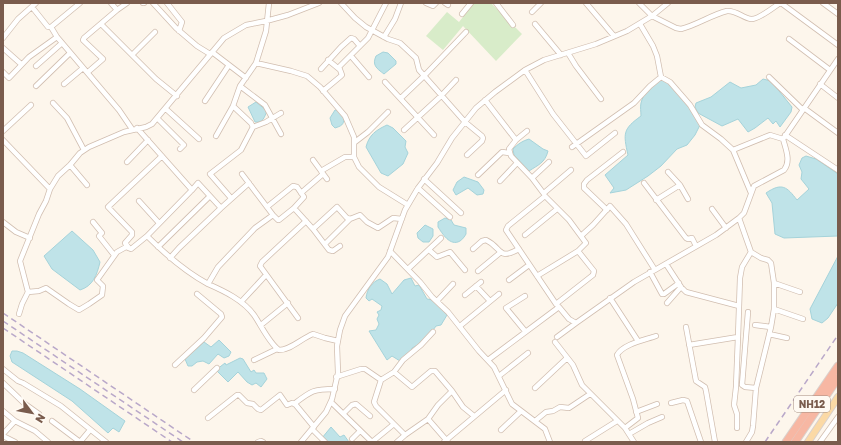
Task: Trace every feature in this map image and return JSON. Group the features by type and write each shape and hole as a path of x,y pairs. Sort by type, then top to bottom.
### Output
{"highway":[{"name":"NH12","path":"786,442 838,366"},
{"name":"NH12","path":"795,442 838,378"}],"main road":[{"path":"808,442 838,397"}],"street":[{"path":"3,38 18,20 36,3"},
{"path":"51,27 80,3"},
{"path":"111,3 117,10"},
{"path":"88,72 103,59 83,40 84,38 126,3"},
{"path":"153,3 197,46 211,53 246,78"},
{"path":"167,3 182,22 179,30"},
{"path":"216,136 233,106 240,86 256,63 266,31 269,3"},
{"path":"19,314 28,292 20,260 50,189 58,176 80,153 134,129 146,127 152,124 224,38 246,25 266,22 320,3"},
{"path":"341,3 361,24 372,31 400,44 416,58 418,68 424,76 465,122 483,138 482,141 467,155"},
{"path":"339,69 340,65 368,38 386,3"},
{"path":"384,37 395,19 401,3"},
{"path":"426,3 433,6 436,3"},
{"path":"462,14 471,3"},
{"path":"496,3 513,25"},
{"path":"532,12 541,3"},
{"path":"586,3 614,36"},
{"path":"639,3 652,16 681,29 713,15 730,11 750,19 756,18 781,3 838,45"},
{"path":"300,442 326,412 331,402 338,373 338,341 345,316 388,257 408,205 418,188 437,164 452,138 476,108 525,70 544,60 596,44 640,24 668,3"},
{"path":"823,3 838,14"},
{"path":"32,7 48,27 51,27 70,53 88,72 134,129 148,140 192,190"},
{"path":"101,24 156,79 176,96"},
{"path":"535,24 561,55"},
{"path":"640,24 657,56 661,77"},
{"path":"132,55 155,32"},
{"path":"401,98 466,32"},
{"path":"3,72 9,78 29,57 57,37"},
{"path":"321,69 328,60 351,38 354,39 360,46"},
{"path":"788,39 830,70"},
{"path":"36,66 62,43"},
{"path":"3,48 21,64"},
{"path":"36,86 70,53"},
{"path":"568,53 582,75 602,99"},
{"path":"351,56 369,76"},
{"path":"323,91 342,75 339,69 328,60"},
{"path":"557,337 610,298 650,272 716,236 744,213 754,186 786,168 788,160 784,137 837,62"},
{"path":"256,63 291,71 312,79 345,116 351,128 355,142 354,157 359,167 379,187 408,205"},
{"path":"205,101 229,65"},
{"path":"64,84 83,68"},
{"path":"525,70 553,114 586,156 615,133"},
{"path":"572,147 634,103 661,77"},
{"path":"661,77 670,82 690,105 702,125 733,150 751,193"},
{"path":"769,77 804,109 838,133"},
{"path":"404,130 456,80"},
{"path":"385,82 434,135"},
{"path":"820,84 838,98"},
{"path":"240,86 265,105 281,134"},
{"path":"485,100 516,140"},
{"path":"53,103 67,118 84,150"},
{"path":"3,131 31,105"},
{"path":"233,106 251,123 253,127"},
{"path":"166,109 199,139"},
{"path":"355,142 368,132 388,112"},
{"path":"231,198 210,174 241,150 253,127 262,124 281,113"},
{"path":"157,118 184,145 180,149"},
{"path":"509,153 509,150 516,140 527,131"},
{"path":"733,150 770,135 784,137 838,170"},
{"path":"3,140 50,189"},
{"path":"127,162 148,140"},
{"path":"478,175 502,152 509,153 532,178 586,243 578,251 537,276"},
{"path":"608,210 584,188 584,184 623,152"},
{"path":"129,248 125,243 132,235 132,232 108,207 162,156"},
{"path":"301,193 322,172 346,157 354,157"},
{"path":"313,160 327,179"},
{"path":"532,178 549,162"},
{"path":"500,181 517,163"},
{"path":"70,165 87,185"},
{"path":"571,170 506,230 558,305 569,319 576,323"},
{"path":"668,172 680,185 688,199"},
{"path":"242,174 273,215 278,220 304,199 297,187 293,186 267,207"},
{"path":"424,180 461,213"},
{"path":"28,292 46,288 80,310 102,295 103,286 97,280 114,255 126,246 131,249 135,247 198,183 221,208"},
{"path":"170,258 231,198 249,183"},
{"path":"644,183 686,238 692,238 696,246"},
{"path":"656,200 680,185"},
{"path":"418,188 450,217"},
{"path":"158,247 210,196"},
{"path":"139,201 159,223"},
{"path":"581,236 608,210 610,206 626,224 655,270"},
{"path":"313,229 337,207 347,218 350,219"},
{"path":"294,208 331,251 340,246"},
{"path":"525,235 558,209"},
{"path":"712,209 726,228"},
{"path":"208,284 218,267 255,228 273,215"},
{"path":"325,244 350,219 360,215 367,222 378,228 393,218 402,219"},
{"path":"738,218 747,246 751,252 771,263 774,282 774,309 771,327 756,388 752,432 746,442"},
{"path":"298,318 260,267 260,264 306,221"},
{"path":"3,222 16,232 30,238"},
{"path":"93,222 102,233 99,236 114,255"},
{"path":"147,236 183,269 208,284 221,289 253,312 277,349"},
{"path":"408,269 441,238"},
{"path":"473,248 482,240 486,240 501,252 506,254 509,254 519,248"},
{"path":"429,250 437,257 450,252 465,270"},
{"path":"390,251 460,326 479,351 494,367 512,404 520,412 545,429 550,442"},
{"path":"488,360 558,305 593,275 594,271 578,251"},
{"path":"478,271 501,252"},
{"path":"737,428 737,414 734,405 740,278 742,267 751,252"},
{"path":"666,264 680,285 688,293 739,306"},
{"path":"509,280 529,265"},
{"path":"650,272 662,294 680,285"},
{"path":"241,302 266,275"},
{"path":"465,295 481,282"},
{"path":"774,282 800,292"},
{"path":"437,301 453,284"},
{"path":"667,303 680,285"},
{"path":"476,286 490,302"},
{"path":"175,364 204,338 222,317 221,314 197,294"},
{"path":"460,326 499,294"},
{"path":"525,296 506,308 525,331"},
{"path":"610,298 638,341"},
{"path":"261,325 288,303"},
{"path":"774,309 803,319"},
{"path":"748,312 742,385 745,387 756,388"},
{"path":"755,325 771,327"},
{"path":"686,327 696,381 706,391 715,442"},
{"path":"405,435 376,406 374,402 381,380 394,372 403,360 421,345 433,332"},
{"path":"254,360 277,349 282,350 313,334 338,341"},
{"path":"769,334 787,338"},
{"path":"624,428 638,418 633,399 617,355 620,350 638,341 656,336"},
{"path":"689,345 738,337"},
{"path":"555,342 573,365 582,385 624,428 634,442"},
{"path":"737,343 745,343"},
{"path":"499,376 528,353"},
{"path":"535,388 567,358"},
{"path":"194,390 217,368"},
{"path":"3,369 18,381 61,406 106,442"},
{"path":"336,377 365,369 381,380"},
{"path":"394,372 412,387 431,372 435,371 452,391 463,408 474,416"},
{"path":"3,383 25,404 39,414"},
{"path":"208,418 239,395 248,403 253,404 260,410 280,395 287,405 294,404 313,390 335,389"},
{"path":"428,419 446,441 506,390"},
{"path":"397,442 428,419 438,405 452,391"},
{"path":"535,421 546,412 551,412 560,407 569,408 590,394"},
{"path":"670,403 683,400 687,401 701,442"},
{"path":"331,402 344,413 372,442 394,424"},
{"path":"294,404 326,442"},
{"path":"344,413 352,405 356,404 370,416"},
{"path":"636,412 657,404"},
{"path":"3,410 15,420 35,431 48,442"},
{"path":"501,430 520,412"},
{"path":"629,434 662,417"},
{"path":"820,442 838,417"},
{"path":"15,420 3,435 15,442"},
{"path":"52,421 80,442 90,430"},
{"path":"584,441 617,421"},
{"path":"352,439 360,431"},
{"path":"258,442 263,442"}],"green space":[{"path":"474,3 491,3 522,34 496,61 463,26 443,50 426,36 447,12 459,22"}],"water":[{"path":"383,52 388,53 396,61 396,64 384,74 377,68 374,62 376,56"},
{"path":"663,78 689,105 700,125 695,135 687,145 677,149 661,166 648,176 626,190 610,193 614,188 605,175 628,155 625,141 626,132 631,124 641,116 641,103 646,92"},
{"path":"763,79 771,81 792,107 791,112 780,127 776,121 773,124 768,118 748,132 738,119 722,126 698,113 695,107 696,103 711,97 730,82 741,88 756,85"},
{"path":"256,102 267,111 263,120 260,122 255,122 248,107"},
{"path":"335,110 338,110 344,118 342,125 335,128 332,125 330,118"},
{"path":"387,125 393,128 406,141 405,147 408,153 403,164 388,176 381,173 366,147 369,139 374,133"},
{"path":"529,139 548,151 543,161 529,171 514,155 513,149 520,143"},
{"path":"806,156 816,159 838,174 838,236 784,238 775,234 772,203 766,193 780,187 787,189 797,200 809,189 801,179 802,172 799,165 802,158"},
{"path":"464,177 478,182 484,190 483,194 477,195 468,188 456,195 453,190 457,182"},
{"path":"445,218 451,220 454,225 466,228 466,234 461,240 456,242 450,241 442,233 438,227 438,222"},
{"path":"425,225 433,229 433,236 429,242 423,242 418,238 417,233"},
{"path":"72,231 93,250 100,262 94,279 88,286 80,290 52,269 44,256"},
{"path":"838,256 838,303 828,318 822,323 812,319 810,309"},
{"path":"411,278 415,286 419,285 427,299 433,300 447,315 441,325 436,326 425,341 412,348 411,352 400,361 392,356 387,360 369,331 376,330 379,324 377,319 379,315 377,312 381,310 382,306 372,299 369,301 366,298 372,284 377,280 380,279 387,284 392,294 404,280"},
{"path":"219,340 231,352 229,356 224,358 218,354 209,364 203,361 197,362 192,366 188,366 185,359 204,342 211,347"},
{"path":"12,351 23,353 80,389 125,421 119,432 113,428 108,433 72,401 12,362 10,356"},
{"path":"240,358 243,359 251,372 254,370 256,373 264,373 267,379 261,387 256,383 252,385 247,382 238,372 228,382 216,370 225,363 226,365"},
{"path":"331,427 340,437 344,435 349,442 326,442 322,438"}],"railway":[{"path":"3,313 194,442"},
{"path":"3,321 183,442"},
{"path":"3,328 172,442"},
{"path":"765,442 838,335"}]}
